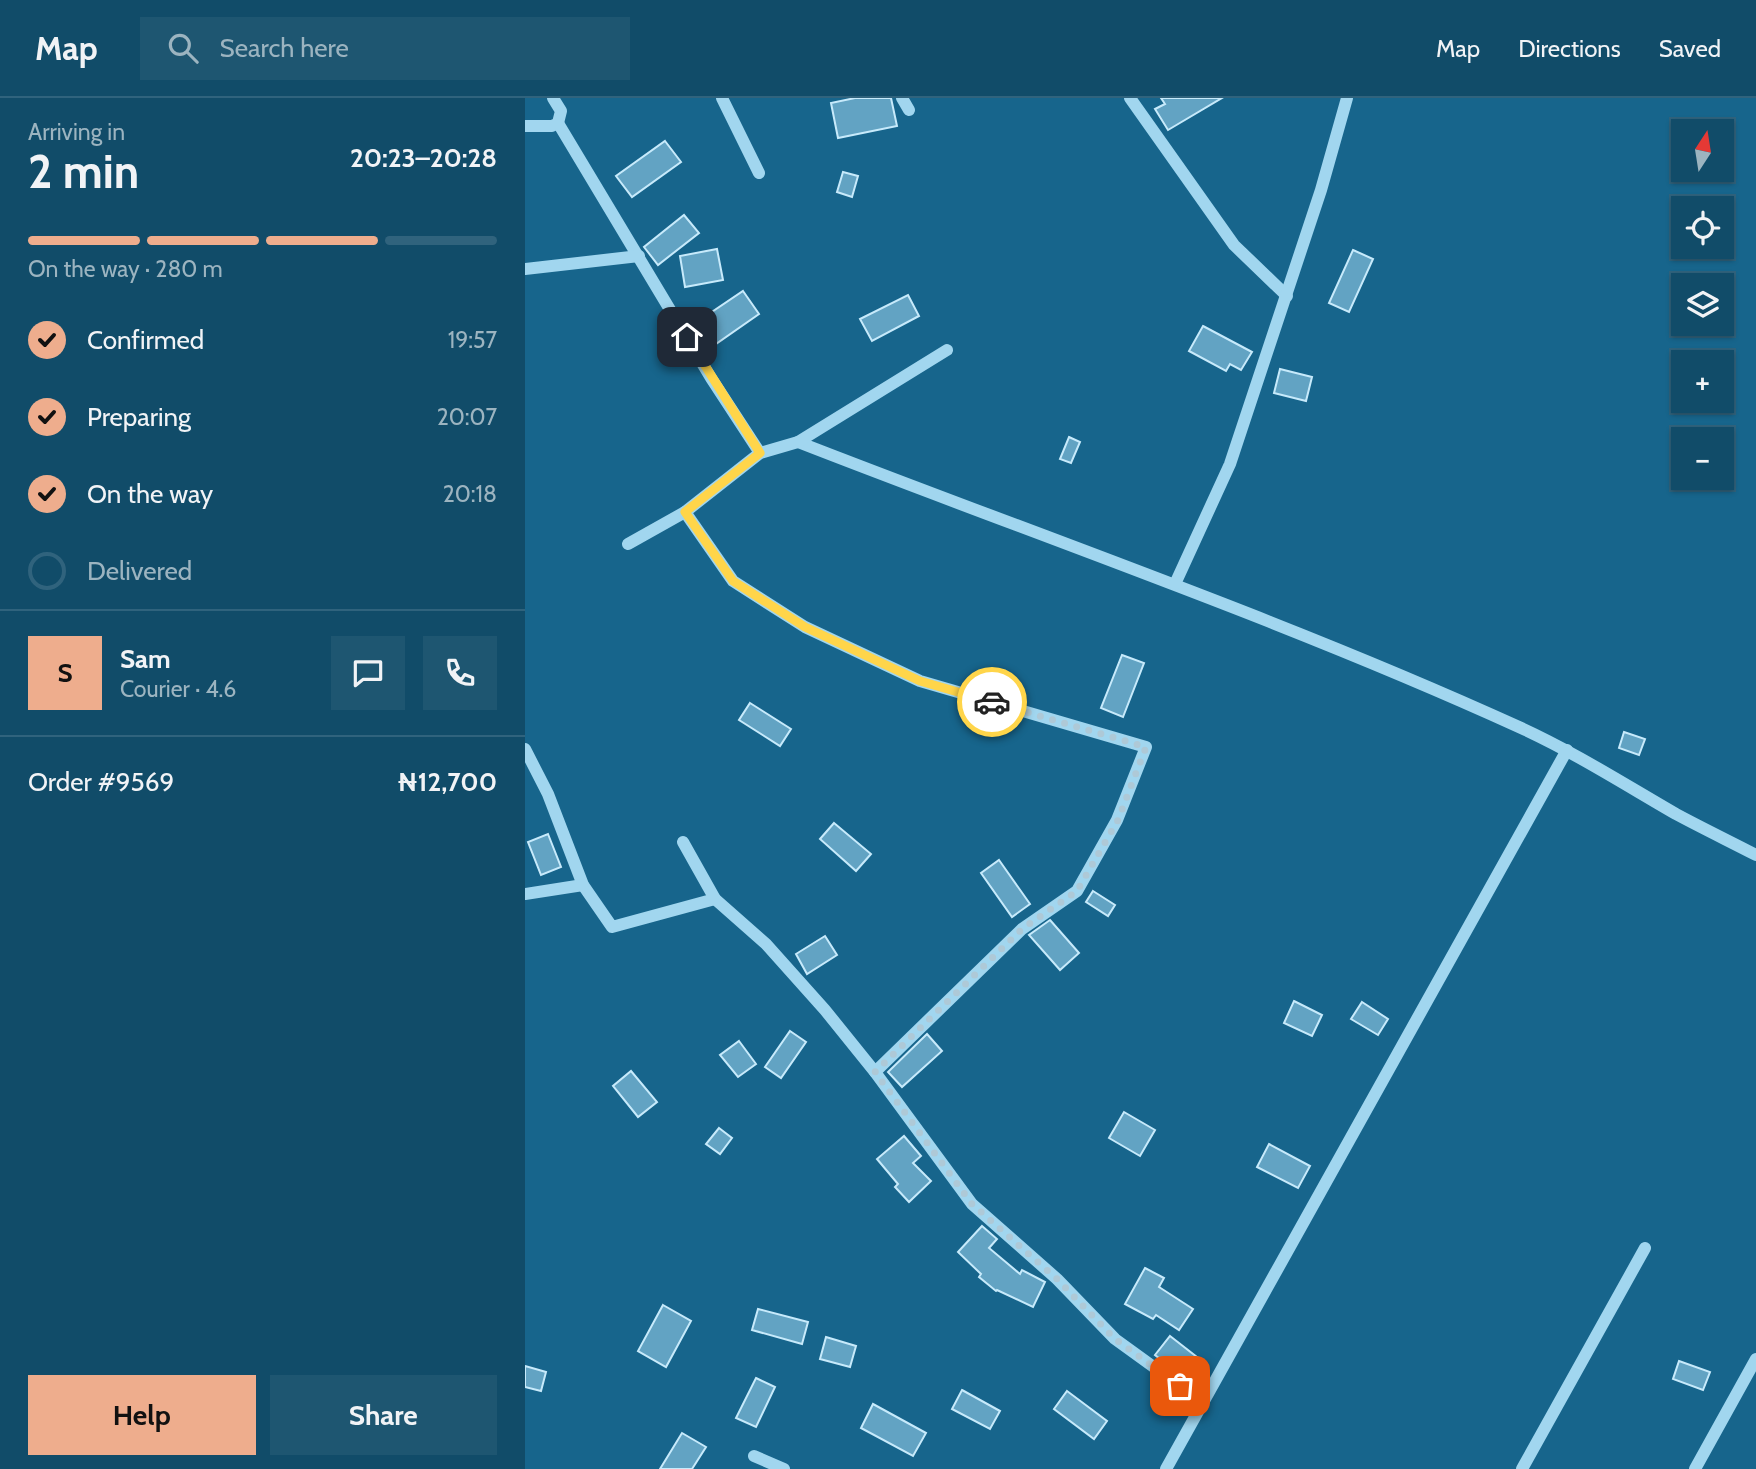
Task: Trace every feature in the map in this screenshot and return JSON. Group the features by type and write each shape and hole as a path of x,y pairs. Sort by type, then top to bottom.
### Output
{"street":[{"path":"553,98 561,111 558,123 711,378 760,453"},
{"path":"722,98 759,173"},
{"path":"902,98 909,110"},
{"path":"1130,98 1234,245 1287,296"},
{"path":"1175,584 1230,464 1321,190 1346,98"},
{"path":"525,126 552,126 558,123"},
{"path":"525,269 639,256"},
{"path":"628,544 685,512 760,453 798,442 947,350"},
{"path":"798,442 997,520 1175,584 1404,677 1567,750 1677,814 1756,855"},
{"path":"685,512 733,581 805,627 920,681 1146,747 1118,820 1077,891 1022,929 875,1072"},
{"path":"525,749 548,794 583,885 612,927 715,899"},
{"path":"1166,1469 1567,750"},
{"path":"683,842 715,899 766,944 825,1010 875,1072 972,1204 1057,1279 1115,1339 1202,1402"},
{"path":"525,894 583,885"},
{"path":"1522,1469 1644,1248"},
{"path":"1695,1469 1756,1359"},
{"path":"754,1456 784,1469"}],"building":[{"path":"855,98 891,98 897,126 838,138 831,103"},
{"path":"1161,98 1222,98 1168,130 1155,109 1165,104"},
{"path":"665,141 681,162 632,197 616,176"},
{"path":"843,172 858,176 852,197 837,192"},
{"path":"684,215 699,233 658,265 644,247"},
{"path":"717,249 723,280 685,287 680,256"},
{"path":"1353,250 1373,259 1349,312 1329,303"},
{"path":"743,291 759,314 713,346 697,322"},
{"path":"908,295 919,316 872,341 860,319"},
{"path":"1203,326 1252,352 1241,370 1230,364 1226,371 1189,351"},
{"path":"1280,369 1312,377 1306,401 1274,393"},
{"path":"1069,437 1080,442 1071,463 1060,459"},
{"path":"1122,655 1144,663 1123,717 1101,708"},
{"path":"750,703 791,729 780,746 739,720"},
{"path":"1624,732 1645,739 1639,755 1619,748"},
{"path":"834,823 871,854 856,871 820,839"},
{"path":"548,834 561,867 541,875 528,842"},
{"path":"999,860 1030,904 1012,917 981,873"},
{"path":"1093,891 1115,905 1108,916 1086,902"},
{"path":"1050,920 1079,953 1060,970 1029,935"},
{"path":"825,936 837,955 807,974 796,954"},
{"path":"1294,1001 1322,1015 1312,1036 1284,1023"},
{"path":"1362,1002 1388,1019 1378,1035 1351,1019"},
{"path":"790,1031 806,1042 781,1078 765,1067"},
{"path":"927,1034 942,1051 902,1087 888,1072"},
{"path":"739,1041 756,1064 738,1077 720,1055"},
{"path":"631,1071 657,1102 638,1117 613,1086"},
{"path":"1124,1112 1155,1130 1140,1156 1109,1138"},
{"path":"719,1128 732,1138 720,1154 706,1144"},
{"path":"904,1136 921,1156 913,1163 931,1181 909,1202 895,1187 898,1184 877,1159"},
{"path":"1269,1144 1310,1166 1298,1188 1257,1167"},
{"path":"982,1226 997,1239 989,1248 1020,1274 1022,1270 1045,1282 1033,1307 996,1291 979,1277 981,1274 958,1252"},
{"path":"1145,1268 1164,1278 1159,1287 1193,1309 1179,1330 1156,1315 1153,1319 1125,1304"},
{"path":"663,1305 691,1321 666,1367 638,1351"},
{"path":"758,1309 808,1322 802,1344 752,1330"},
{"path":"1170,1336 1202,1361 1187,1380 1155,1355"},
{"path":"826,1337 856,1346 850,1367 820,1359"},
{"path":"1679,1361 1710,1372 1703,1390 1673,1379"},
{"path":"525,1366 546,1372 541,1391 525,1387"},
{"path":"756,1378 775,1387 756,1427 736,1418"},
{"path":"962,1390 1000,1411 990,1429 952,1409"},
{"path":"1067,1391 1107,1421 1094,1439 1054,1409"},
{"path":"873,1404 926,1433 913,1456 861,1428"},
{"path":"682,1433 706,1447 692,1469 660,1469"}],"way so far":[{"path":"992,702 1146,747 1118,820 1077,891 1022,929 875,1072 972,1204 1057,1279 1115,1339 1180,1386"}],"route":[{"path":"687,337 760,453 685,512 733,581 805,627 897,671 920,681 992,702"}]}
